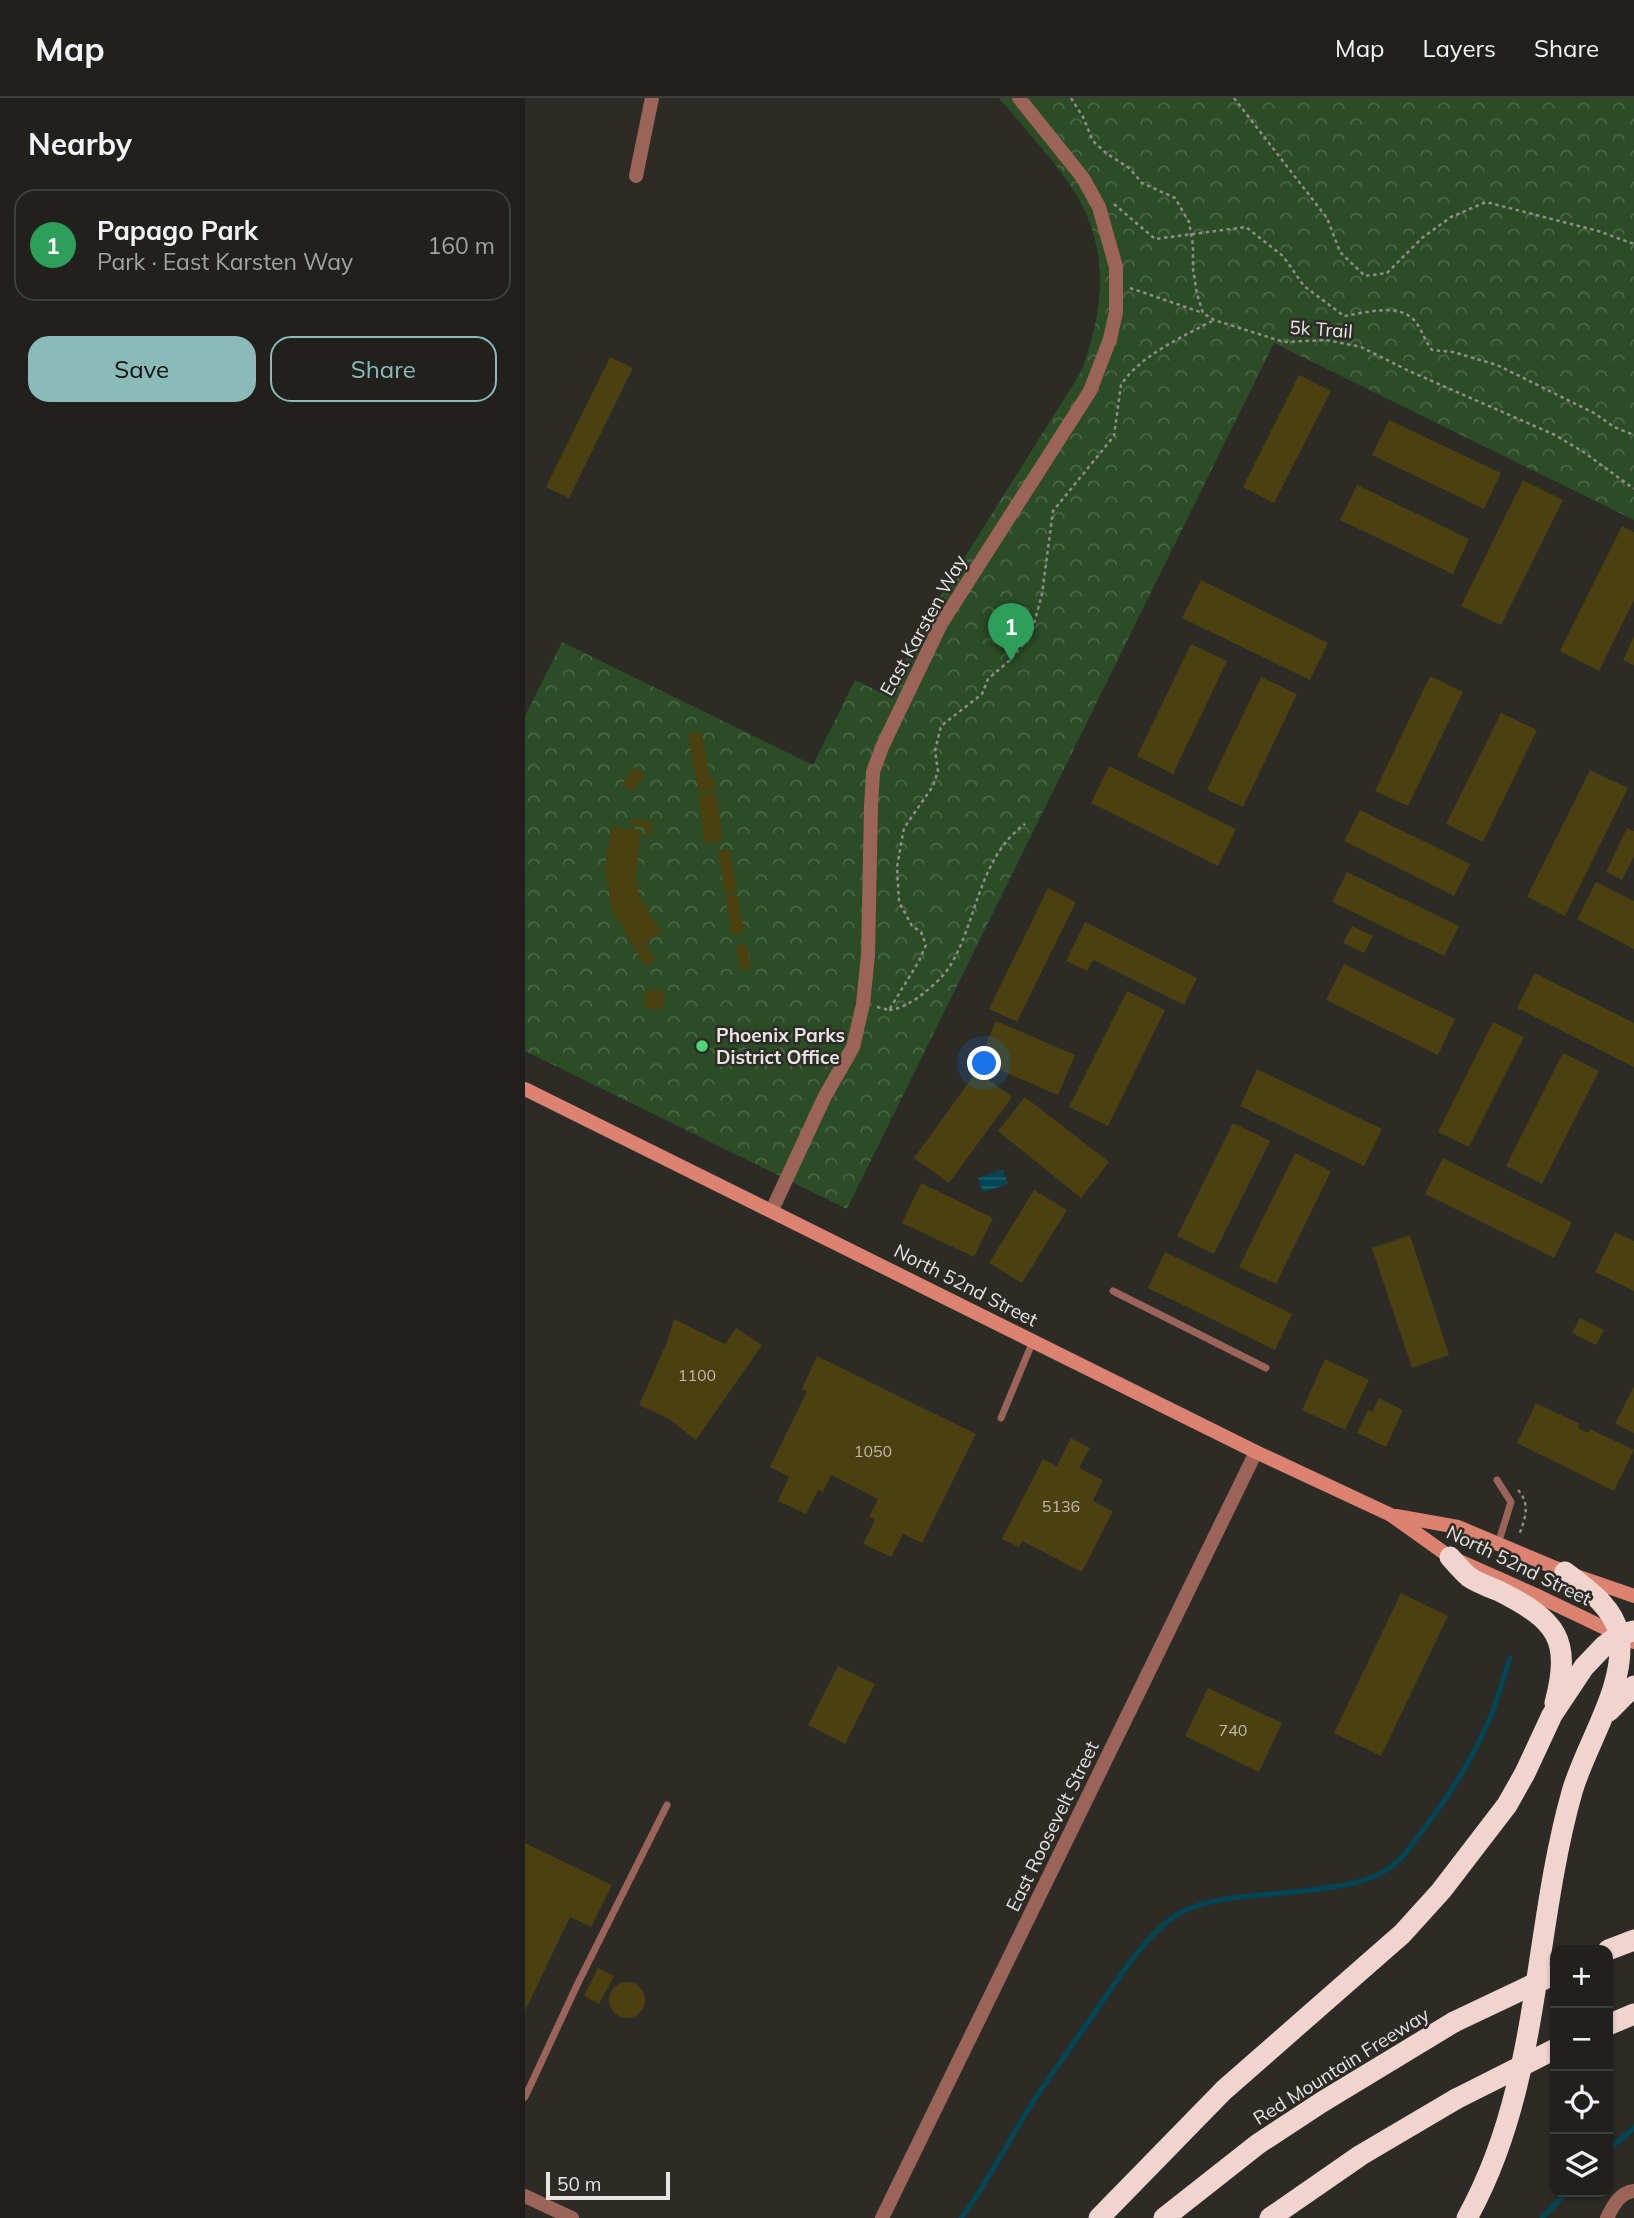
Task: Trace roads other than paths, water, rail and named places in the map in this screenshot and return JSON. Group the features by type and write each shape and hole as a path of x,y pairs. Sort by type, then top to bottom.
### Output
{"highway":[{"path":"1450,1558 1471,1578 1540,1614 1550,1625 1559,1645 1562,1661 1562,1678 1552,1715"},
{"path":"1565,1572 1597,1596 1615,1623 1629,1636"},
{"path":"1099,2218 1224,2090 1402,1934 1441,1891 1507,1805 1552,1715 1584,1667 1604,1646 1629,1636"},
{"path":"1467,2218 1500,2146 1518,2085 1561,1841 1573,1790 1613,1688 1619,1654 1629,1636"},
{"path":"1597,1726 1617,1701 1634,1686"},
{"path":"1613,1948 1634,1940"},
{"name":"Red Mountain Freeway","path":"1164,2218 1258,2144 1322,2102 1454,2022 1550,1976"},
{"path":"1613,2023 1634,2014"},
{"path":"1270,2218 1361,2155 1456,2099 1550,2052"}],"main road":[{"name":"North 52nd Street","path":"525,1089 772,1209 1256,1452 1391,1516 1450,1558 1629,1636"},
{"name":"North 52nd Street","path":"1391,1516 1458,1527 1565,1572 1634,1596"}],"street":[{"path":"636,176 652,98"},
{"name":"East Karsten Way","path":"772,1209 825,1096 853,1047 863,1004 868,955 873,772 881,747 941,624 1090,391 1110,339 1116,312 1117,284 1111,244 1099,206 1083,178 1019,98"},
{"name":"East Roosevelt Street","path":"881,2218 1256,1452"},
{"path":"1607,2218 1614,2204 1630,2192"},
{"path":"525,2196 572,2218"}],"lane":[{"path":"1113,1292 1266,1368"},
{"path":"1001,1418 1033,1340"},
{"path":"1497,1480 1511,1502 1498,1544"},
{"path":"525,2097 578,1983 667,1805"}],"water":[{"path":"1003,1170 1008,1184 983,1192 978,1178"}],"waterway":[{"path":"961,2218 1055,2070 1134,1957 1153,1935 1175,1916 1187,1909 1216,1901 1357,1882 1381,1873 1400,1859 1442,1803 1470,1759 1492,1713 1510,1658"},
{"path":"1613,2146 1634,2128"},
{"path":"1542,2218 1562,2197"}],"place":[{"name":"Papago Park","path":"1011,661"},
{"name":"Phoenix Parks District Office","path":"702,1046"}]}
